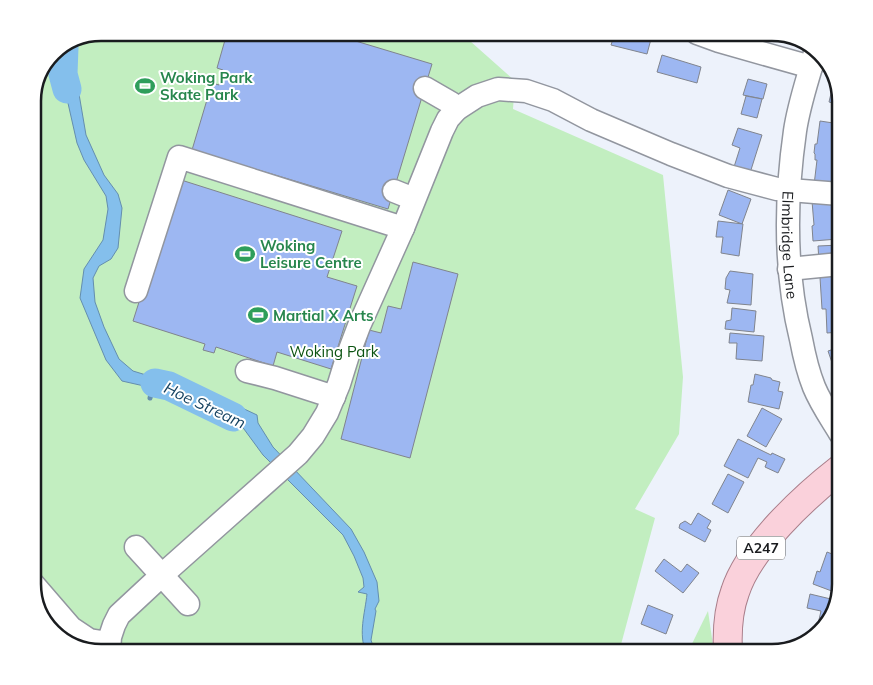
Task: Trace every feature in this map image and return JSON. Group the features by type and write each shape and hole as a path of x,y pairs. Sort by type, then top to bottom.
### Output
{"main road":[{"name":"A247","path":"728,644 730,608 740,580 750,562 792,512 832,476"}],"street":[{"path":"718,41 812,58"},
{"name":"Elmbridge Lane","path":"814,59 795,129 787,218 792,299 796,322 811,377 820,400 832,420"},
{"path":"425,88 451,103 457,109"},
{"path":"110,644 114,625 119,615 298,454 320,426 334,398 359,326 403,228 404,195 448,119 467,101 486,92 498,89 526,90 553,100 600,124 728,176 777,190 832,194"},
{"path":"136,291 179,157 403,228"},
{"path":"790,269 832,265"},
{"path":"248,371 278,370 334,398"},
{"path":"136,547 188,604"},
{"path":"42,594 71,628 89,640 105,644"}],"green space":[{"name":"Woking Park","path":"102,41 470,41 515,81 513,109 663,175 683,377 679,434 635,509 655,518 621,644 102,644 82,641 65,631 49,614 44,603 41,587 41,98 47,75 54,65 68,51 78,46"},
{"path":"708,611 713,644 692,644"}],"water":[{"path":"67,52 72,53 86,135 104,175 118,194 122,208 118,248 111,259 99,266 93,278 95,302 119,359 133,371 156,378 176,381 193,390 188,403 175,393 122,381 106,360 80,298 84,269 103,240 108,209 106,196 84,160 77,143 58,60"},
{"path":"198,394 213,405 240,407 257,415 258,423 273,447 351,529 364,552 377,582 379,601 375,609 371,640 372,644 364,644 362,638 367,594 358,592 364,587 363,578 343,535 263,455 241,425 217,420 194,409"}],"building":[{"path":"225,41 356,41 432,64 388,209 192,150 212,83 219,85 223,70 217,68"},
{"path":"612,41 650,41 647,54 611,45"},
{"path":"662,55 701,67 697,83 657,72"},
{"path":"748,79 767,84 763,99 743,95"},
{"path":"746,96 762,99 757,118 741,114"},
{"path":"820,121 832,123 832,187 814,185 817,160 815,160 814,153 815,144 817,144"},
{"path":"738,128 762,135 750,173 734,167 740,148 732,145"},
{"name":"Woking Leisure Centre","path":"178,179 342,231 327,277 357,286 331,369 277,352 273,366 216,347 214,353 203,350 205,344 133,321"},
{"path":"728,190 751,199 742,224 719,215"},
{"path":"832,199 832,239 813,241 812,201"},
{"path":"718,221 743,224 739,256 721,253 723,237 716,237"},
{"path":"832,245 832,333 827,333 826,309 822,309 818,246"},
{"path":"413,262 458,274 410,458 341,439 369,330 381,333 388,306 401,309"},
{"path":"730,271 753,274 751,305 727,303 730,290 725,289 726,278"},
{"path":"732,308 756,311 754,332 725,329 726,321 731,320"},
{"path":"730,333 764,336 762,361 736,359 737,343 729,343"},
{"path":"832,350 832,363 828,351"},
{"path":"755,374 780,382 778,391 783,392 779,409 748,402"},
{"path":"762,408 782,419 766,447 747,436"},
{"path":"738,439 771,455 772,453 785,459 778,473 765,467 767,462 758,458 748,478 724,466"},
{"path":"728,474 744,482 728,513 712,504"},
{"path":"698,513 711,521 707,528 711,530 705,542 679,528 680,524 685,521 691,525"},
{"path":"827,552 832,554 831,591 813,584 817,571 820,572"},
{"path":"664,559 681,572 687,564 699,573 683,593 655,571"},
{"path":"810,594 830,599 824,614 819,620 821,611 807,608"},
{"path":"648,605 673,615 666,634 641,624"}],"waterway":[{"name":"Hoe Stream","path":"64,55 63,74 67,89"},
{"name":"Hoe Stream","path":"155,383 169,386 233,417"},
{"path":"150,398 154,384"}],"place":[{"name":"Woking Park Skate Park","path":"145,86"},
{"name":"Woking Leisure Centre","path":"245,254"},
{"name":"Martial X Arts","path":"258,315"}]}
